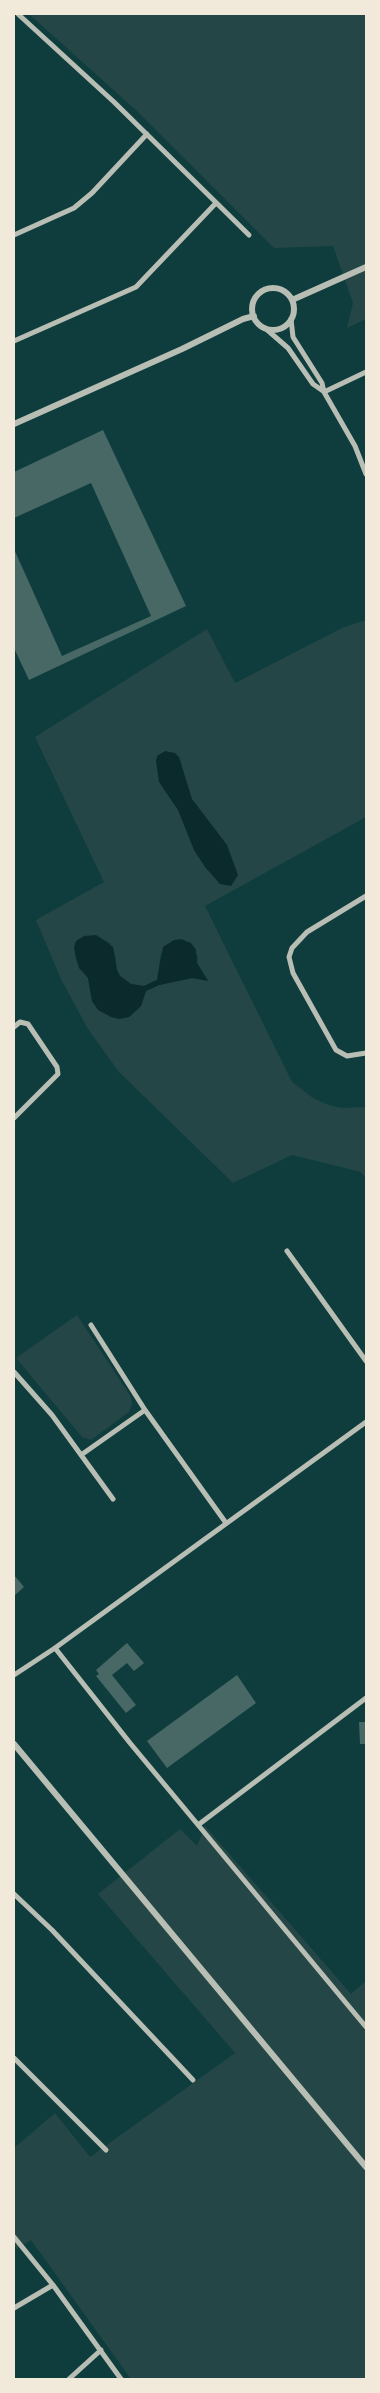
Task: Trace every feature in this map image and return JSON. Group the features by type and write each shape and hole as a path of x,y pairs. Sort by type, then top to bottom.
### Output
{"street":[{"path":"18,14 147,134 249,235"},
{"path":"14,235 74,208 92,192 147,134"},
{"path":"14,341 136,287 216,203"},
{"path":"292,300 366,267"},
{"path":"324,392 314,384 288,348 254,316 254,301 265,290 281,290 292,300 294,308 291,319 293,337 322,383 324,392 355,446 366,474"},
{"path":"14,424 243,319 254,316"},
{"path":"265,328 280,329 291,319"},
{"path":"324,392 366,372"},
{"path":"366,896 307,932 294,945 289,957 293,973 336,1050 347,1056 366,1053"},
{"path":"14,1027 20,1022 28,1024 57,1067 58,1074 14,1118"},
{"path":"287,1251 366,1361"},
{"path":"91,1324 145,1410 226,1523"},
{"path":"14,1372 52,1415 113,1499"},
{"path":"81,1455 145,1410"},
{"path":"14,1675 55,1648 366,1422"},
{"path":"55,1648 366,2028"},
{"path":"198,1825 366,1698"},
{"path":"14,1744 366,2167"},
{"path":"14,1894 52,1930 193,2080"},
{"path":"14,2058 106,2150"},
{"path":"14,2237 53,2284 121,2379"},
{"path":"14,2308 53,2284"},
{"path":"69,2379 101,2350"}],"shaded area":[{"path":"29,14 366,14 366,319 347,328 353,303 333,246 274,248 139,113"},
{"path":"366,620 366,817 205,906 292,1082 313,1098 326,1104 341,1108 366,1107 366,1179 361,1172 292,1155 233,1183 119,1072 88,1029 61,979 36,920 104,882 35,737 207,629 235,683 344,627","holes":["96,935 110,943 120,976 131,984 144,986 157,980 161,953 198,955 197,963 208,980 192,978 159,985 146,991 141,1006 129,1017 119,1019 92,1001 88,978"]},
{"path":"165,751 175,753 179,757 192,799 227,845 238,875 231,886 220,884 205,867 194,850 178,810 159,782 156,761 157,756"},
{"path":"96,935 113,947 117,970 120,976 131,984 144,986 157,980 163,947 174,940 181,939 191,943 196,950 197,963 208,981 192,978 159,985 146,991 141,1006 129,1017 119,1019 111,1017 98,1010 92,1001 88,978 79,968 76,958 74,947 76,941 84,936"},
{"path":"77,1315 131,1397 132,1404 129,1412 91,1440 82,1437 16,1358"},
{"path":"205,1826 351,1994 366,1981 366,2379 131,2379 31,2240 17,2249 14,2245 14,2148 55,2113 90,2157 235,2053 98,1894 180,1829 197,1846"}],"building":[{"path":"103,430 186,606 29,680 14,648 14,549 62,656 151,616 91,483 14,518 14,472"},
{"path":"14,1575 24,1587 14,1596"},
{"path":"127,1643 144,1663 134,1671 127,1663 112,1675 136,1705 126,1713 96,1676 99,1674 96,1670"},
{"path":"237,1675 256,1703 167,1768 147,1741"},
{"path":"359,1722 366,1722 366,1744 360,1744"}]}
